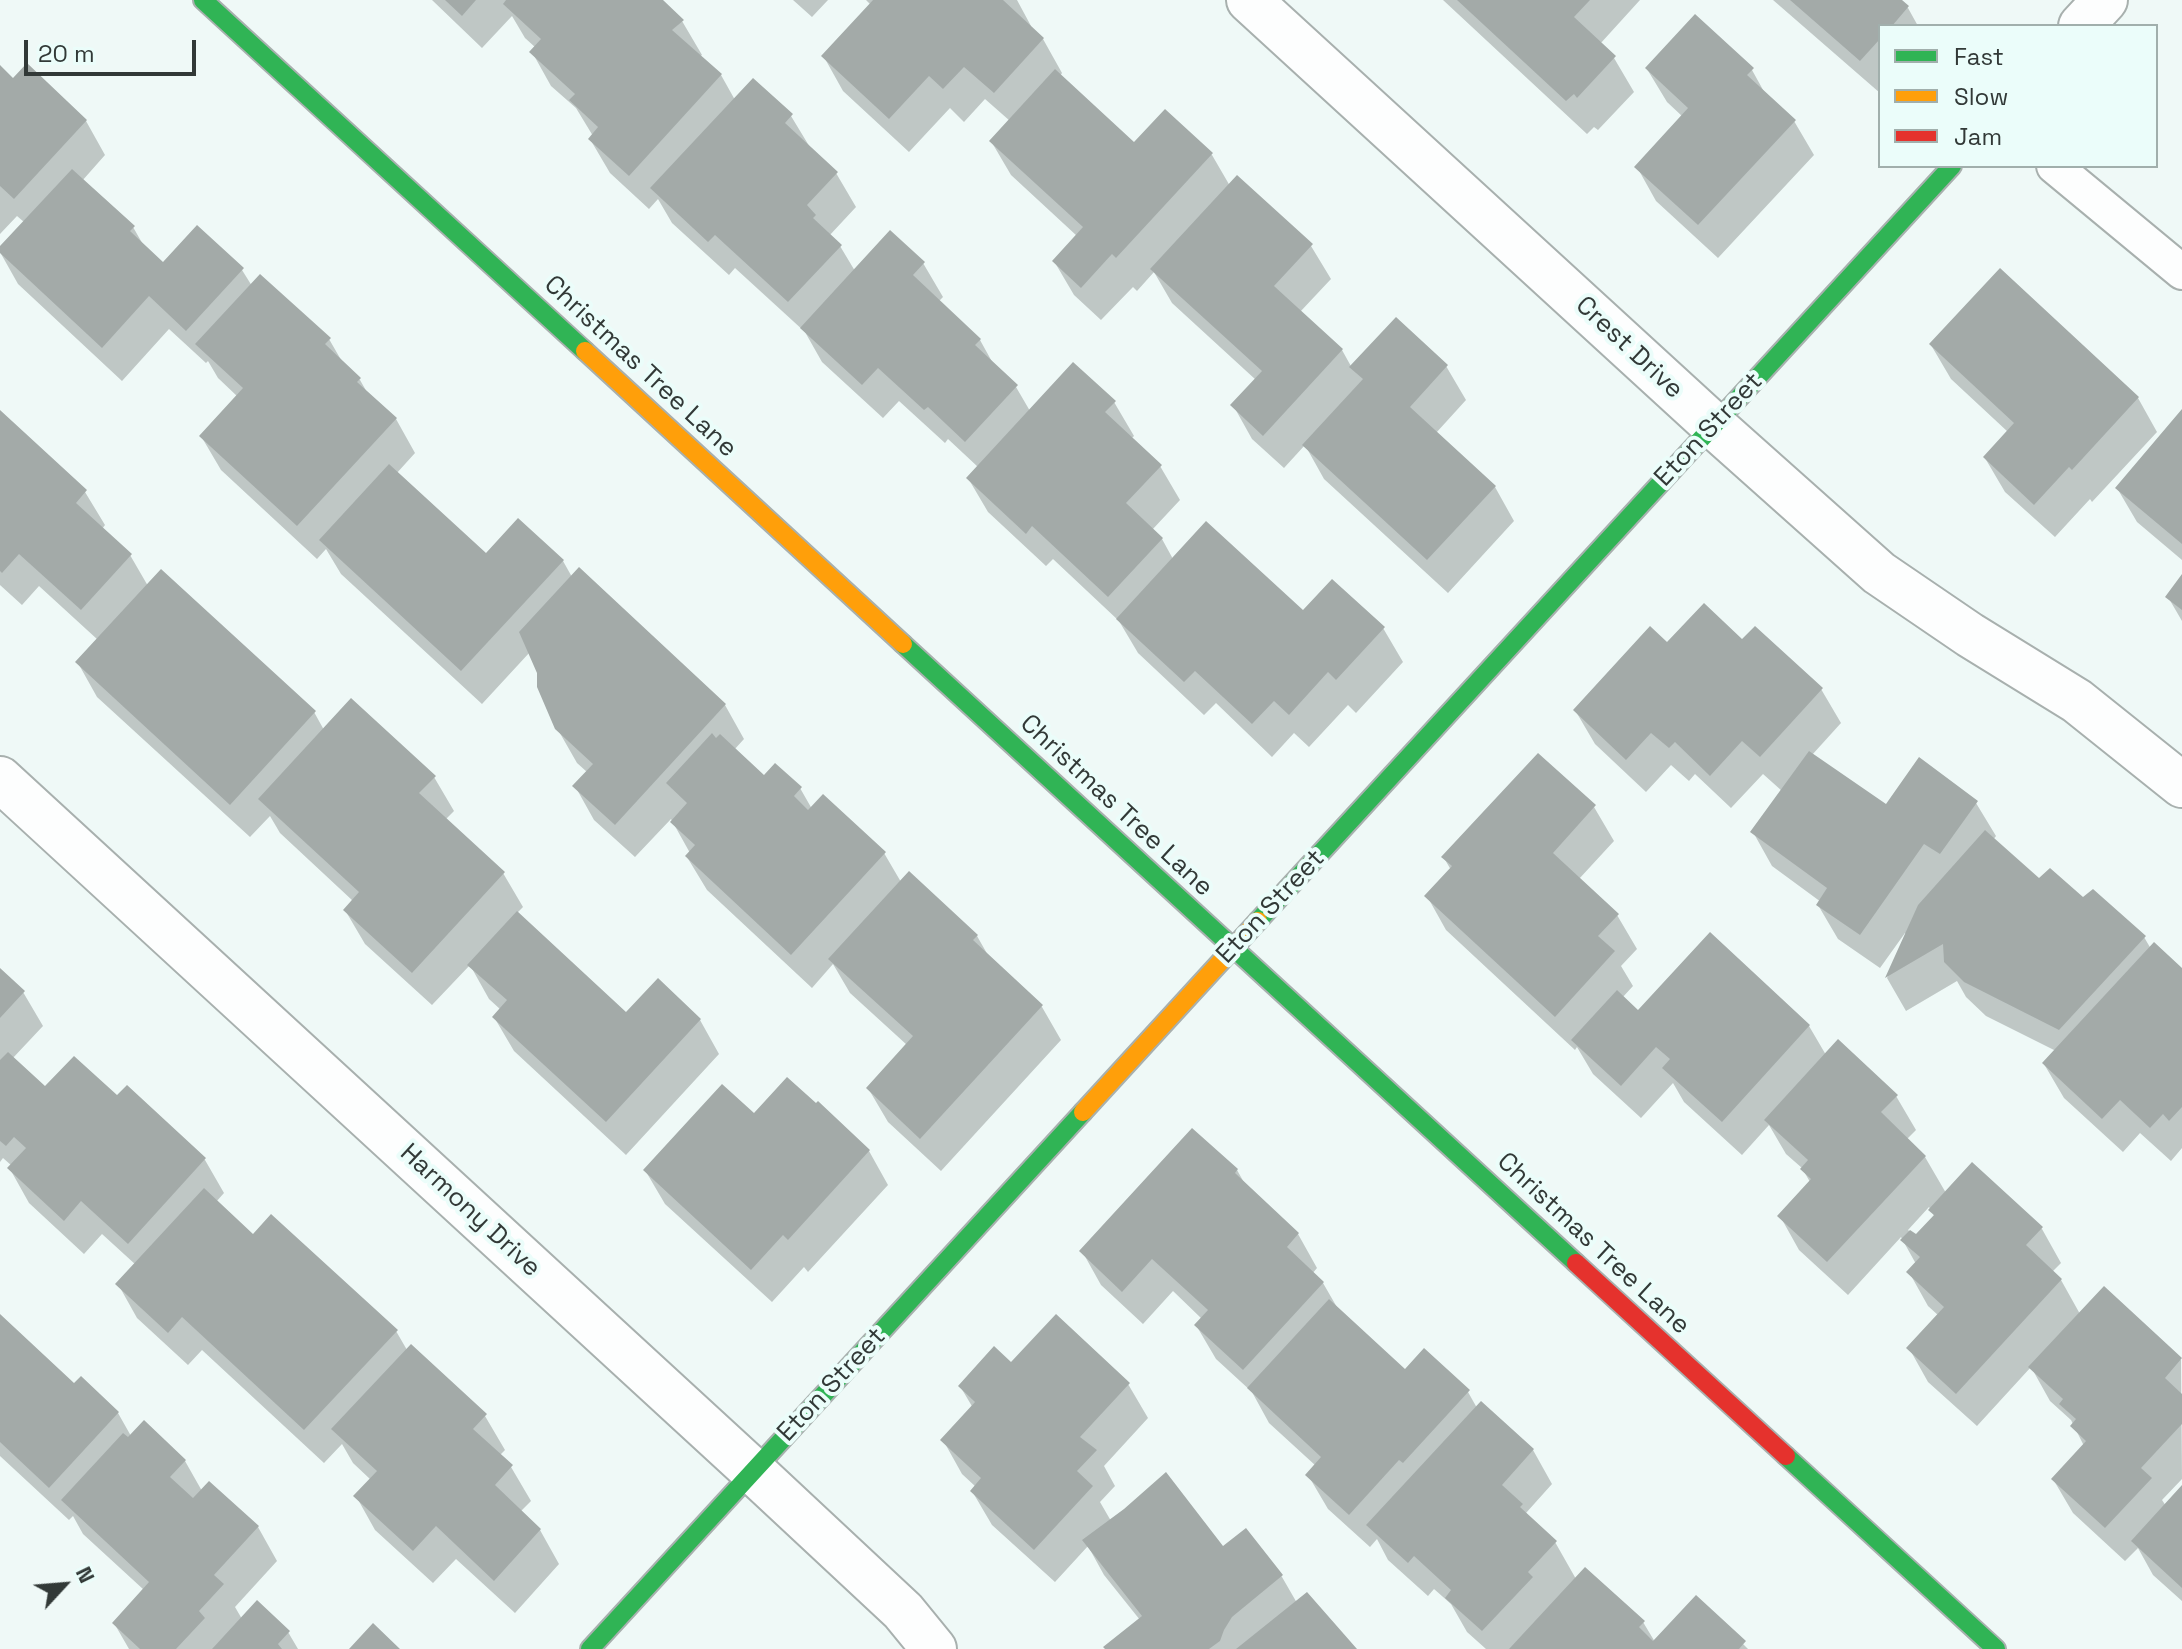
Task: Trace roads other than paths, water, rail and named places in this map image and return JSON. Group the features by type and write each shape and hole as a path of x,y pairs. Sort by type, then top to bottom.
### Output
{"street":[{"name":"Christmas Tree Lane","path":"203,0 1996,1649"},
{"name":"Crest Drive","path":"1249,0 1879,573 1970,635 2077,701 2182,785"},
{"path":"2083,24 2105,0"},
{"name":"Eton Street","path":"590,1649 1950,168"},
{"name":"Harmony Drive","path":"0,779 753,1471 903,1611 934,1649"}],"lane":[{"path":"2056,168 2182,272"}]}
